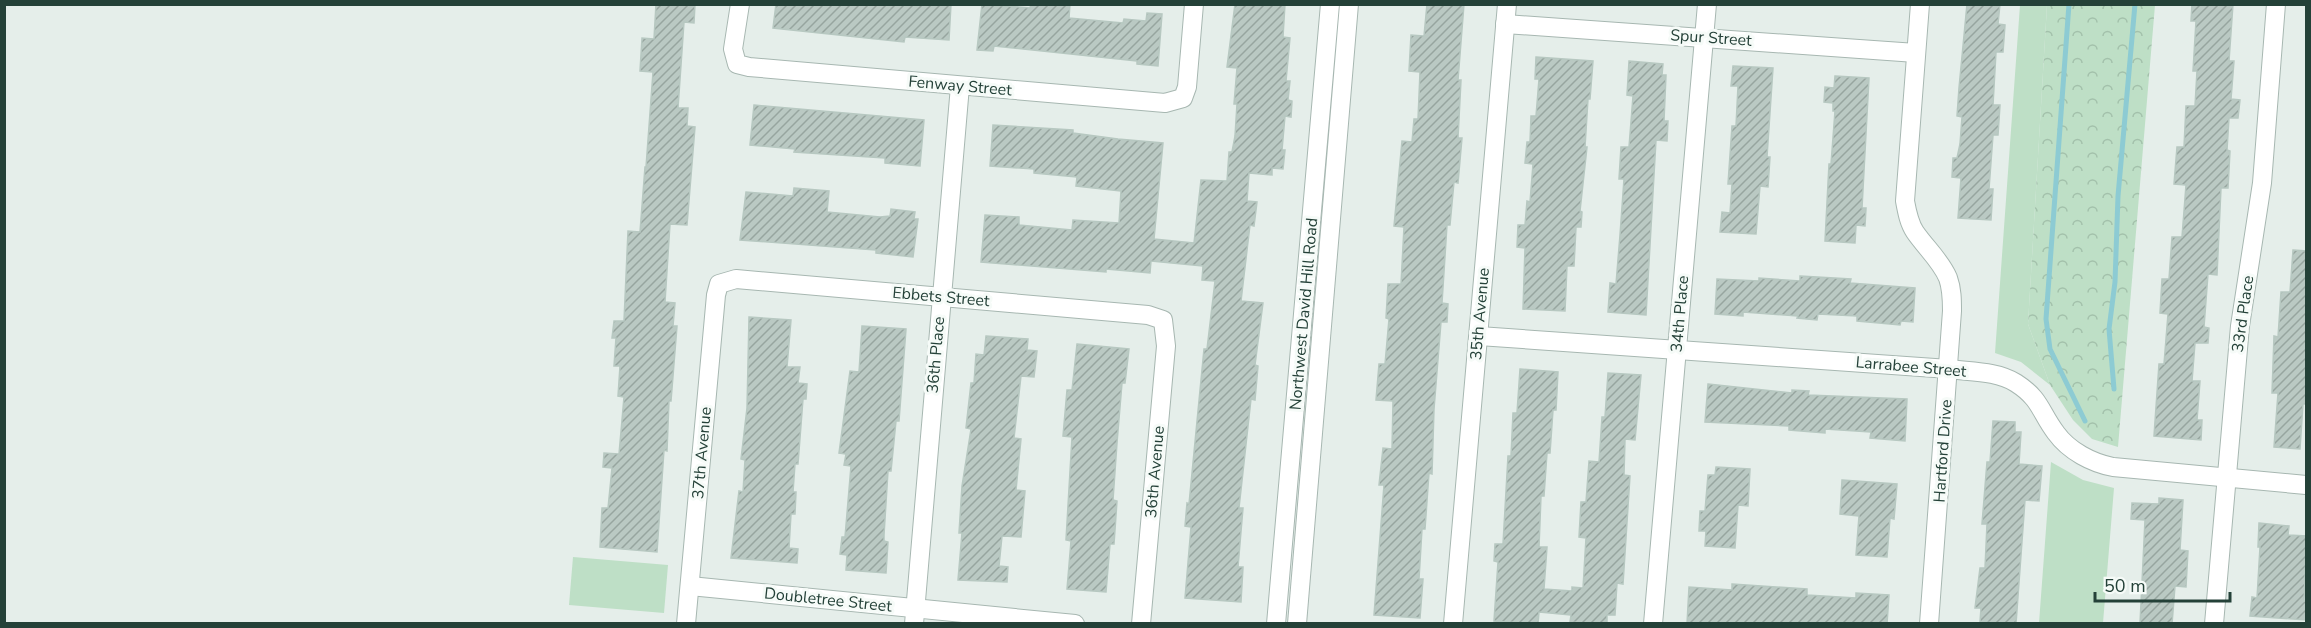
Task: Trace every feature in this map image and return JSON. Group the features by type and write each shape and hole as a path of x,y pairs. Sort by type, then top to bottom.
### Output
{"street":[{"name":"Fenway Street","path":"740,4 733,49 737,64 749,67 1154,103 1183,98 1189,79 1194,4"},
{"name":"Northwest David Hill Road","path":"1276,624 1330,4"},
{"name":"Northwest David Hill Road","path":"1297,624 1349,4"},
{"name":"35th Avenue","path":"1453,624 1507,4"},
{"name":"34th Place","path":"1653,624 1707,4"},
{"name":"Hartford Drive","path":"1920,4 1905,201 1914,231 1944,269 1952,292 1949,369 1929,624"},
{"name":"33rd Place","path":"2214,624 2240,326 2262,183 2276,4"},
{"name":"Spur Street","path":"1505,24 1916,53"},
{"name":"36th Place","path":"915,616 940,297 960,86"},
{"name":"Ebbets Street","path":"719,284 736,279 1148,315 1163,320"},
{"name":"37th Avenue","path":"686,624 716,295 719,284"},
{"name":"36th Avenue","path":"1141,624 1166,346 1163,320"},
{"name":"Larrabee Street","path":"1479,336 1949,369 2001,376 2016,383 2037,400 2056,434 2085,459 2094,463 2114,467 2307,484"},
{"name":"Doubletree Street","path":"690,586 915,616 1075,624"}],"green space":[{"path":"2020,5 2047,5 2028,324 2050,385 2021,362 1995,353"},
{"path":"2047,5 2155,5 2118,447 2092,439 2073,420 2050,385 2028,324"},
{"path":"2051,462 2083,480 2114,488 2103,623 2039,623"},
{"path":"573,557 668,565 664,613 569,605"}],"building":[{"path":"656,4 695,4 694,23 684,22 678,108 688,108 687,126 695,127 687,225 670,224 665,302 675,303 673,326 677,326 671,401 669,401 667,451 664,450 657,552 600,547 602,508 608,508 612,468 603,467 604,453 619,454 624,397 618,396 620,366 614,366 616,338 612,338 614,321 624,321 628,231 640,232 646,167 653,72 640,71 642,38 654,39"},
{"path":"776,4 951,4 949,40 905,37 904,42 773,28"},
{"path":"982,4 1030,8 1031,4 1070,4 1069,18 1123,23 1124,19 1146,21 1147,13 1162,14 1158,66 1137,64 1137,61 994,46 993,51 977,50"},
{"path":"1235,4 1285,4 1283,37 1290,38 1286,81 1290,81 1288,100 1292,101 1291,117 1285,116 1283,169 1272,168 1272,175 1249,173 1247,201 1257,202 1254,226 1250,225 1241,301 1263,303 1255,365 1258,366 1255,400 1251,399 1239,508 1243,508 1238,567 1243,567 1241,602 1185,598 1191,527 1185,526 1187,503 1189,504 1204,349 1207,349 1215,281 1202,280 1203,266 1151,261 1150,273 1106,269 1106,272 981,262 985,215 1019,217 1019,225 1072,230 1073,220 1119,223 1121,191 1076,186 1077,177 1034,173 1034,169 990,166 993,125 1073,130 1073,133 1163,143 1154,239 1194,243 1201,180 1227,181 1229,152 1232,152 1235,136 1237,104 1234,104 1237,68 1227,67"},
{"path":"1427,4 1464,4 1458,80 1461,80 1458,138 1462,138 1458,183 1454,182 1450,225 1447,225 1442,303 1448,304 1447,322 1441,322 1434,409 1432,474 1429,473 1425,529 1422,529 1419,579 1423,579 1420,618 1374,615 1384,485 1379,485 1383,448 1392,449 1393,401 1376,400 1379,364 1385,364 1389,319 1386,318 1388,284 1401,284 1404,227 1394,226 1402,141 1412,142 1414,119 1418,119 1420,72 1409,71 1411,35 1424,36"},
{"path":"1967,4 2000,4 1998,24 2005,25 2003,52 1996,52 1993,105 2000,105 1998,135 1993,135 1989,189 1993,189 1991,220 1958,218 1961,178 1952,177 1953,158 1957,158 1960,144 1962,117 1957,116"},
{"path":"2192,4 2233,4 2229,61 2234,61 2231,99 2240,100 2238,118 2229,118 2228,188 2221,188 2217,275 2208,274 2204,327 2209,328 2208,343 2195,343 2192,381 2200,381 2197,420 2202,420 2201,440 2154,436 2159,364 2164,364 2168,314 2160,313 2162,279 2169,279 2172,237 2182,237 2186,185 2174,184 2177,147 2184,147 2186,106 2195,106 2197,71 2193,71 2196,21 2191,21"},
{"path":"1536,57 1593,61 1590,99 1588,99 1585,147 1587,147 1580,211 1582,212 1581,227 1576,227 1574,266 1567,266 1565,311 1523,309 1525,248 1517,247 1518,225 1525,225 1527,201 1530,202 1533,164 1525,163 1527,142 1530,142 1531,116 1536,116 1539,79 1535,79"},
{"path":"1629,61 1663,64 1662,75 1666,75 1664,121 1668,121 1667,141 1656,140 1646,315 1608,312 1610,283 1616,284 1620,235 1624,179 1619,179 1621,147 1629,147 1633,96 1627,95"},
{"path":"1733,66 1773,68 1767,157 1770,157 1768,187 1760,186 1756,234 1720,232 1722,212 1730,213 1732,184 1728,184 1732,126 1736,126 1738,86 1731,86"},
{"path":"1835,76 1869,78 1862,208 1866,208 1865,226 1856,225 1855,243 1825,241 1829,164 1831,164 1835,111 1833,111 1833,103 1824,102 1825,87 1834,88"},
{"path":"754,105 924,120 920,166 885,163 885,158 794,152 795,149 750,145"},
{"path":"794,188 829,191 827,212 880,217 890,216 891,209 915,212 914,219 918,219 913,257 876,253 876,250 740,240 746,192 793,196"},
{"path":"2293,250 2307,251 2307,404 2303,404 2300,449 2274,447 2278,393 2272,393 2274,336 2278,337 2281,292 2290,292"},
{"path":"1800,276 1851,279 1850,283 1915,288 1913,322 1901,321 1900,325 1857,321 1857,316 1818,314 1817,320 1797,318 1798,316 1743,312 1743,316 1715,314 1717,279 1759,281 1759,278 1800,281"},
{"path":"749,317 791,320 787,367 800,367 798,383 807,384 806,399 803,399 798,464 795,464 793,492 796,492 795,514 791,514 789,548 798,549 797,563 731,558 739,491 743,492 745,460 741,459 747,408"},
{"path":"862,326 906,329 899,421 896,421 891,471 888,471 884,535 884,541 888,542 886,573 846,570 847,555 840,554 842,537 845,537 851,466 844,465 846,454 839,453 850,371 859,372"},
{"path":"986,336 1028,339 1027,350 1037,351 1034,377 1021,376 1014,438 1021,439 1016,490 1025,491 1021,537 1002,536 999,566 1008,567 1007,582 958,580 962,533 959,533 962,486 971,429 966,428 971,383 974,383 976,354 984,355"},
{"path":"1077,344 1129,349 1125,383 1122,383 1113,500 1117,501 1114,544 1110,544 1106,592 1067,589 1071,541 1066,540 1072,437 1063,436 1067,390 1072,390"},
{"path":"1520,369 1558,372 1556,410 1553,410 1550,453 1547,453 1544,496 1541,496 1539,547 1547,547 1544,589 1572,591 1572,587 1583,588 1586,538 1579,537 1581,502 1586,502 1589,461 1599,462 1608,373 1641,375 1635,440 1625,439 1624,475 1630,476 1623,584 1617,583 1615,615 1607,615 1607,624 1570,622 1571,615 1539,612 1538,624 1494,621 1498,562 1494,561 1495,544 1503,544 1508,456 1511,456 1513,413 1517,413"},
{"path":"1708,384 1792,393 1792,390 1809,391 1808,395 1907,399 1905,441 1870,438 1871,432 1825,429 1825,433 1789,430 1789,426 1705,422"},
{"path":"1993,421 2015,422 2015,432 2021,432 2019,464 2042,466 2039,501 2025,500 2016,624 1980,622 1981,608 1975,608 1980,568 1985,568 1987,524 1982,524"},
{"path":"1716,467 1750,469 1748,506 1738,505 1735,548 1705,546 1706,531 1699,531 1700,511 1705,511 1708,475 1715,475"},
{"path":"1842,480 1897,484 1894,519 1890,518 1887,557 1856,555 1859,516 1840,514"},
{"path":"2159,498 2183,500 2180,550 2188,551 2186,587 2175,586 2172,624 2140,624 2145,520 2131,519 2132,503 2159,504"},
{"path":"2259,523 2289,526 2288,535 2307,536 2304,601 2307,601 2307,620 2250,616 2252,597 2257,598"},
{"path":"1732,584 1807,589 1807,595 1856,598 1856,593 1889,595 1887,624 1687,624 1689,587 1732,590"}],"waterway":[{"path":"2069,4 2046,319 2050,349 2085,421"},
{"path":"2114,389 2109,329 2115,282 2118,196 2135,4"}]}
